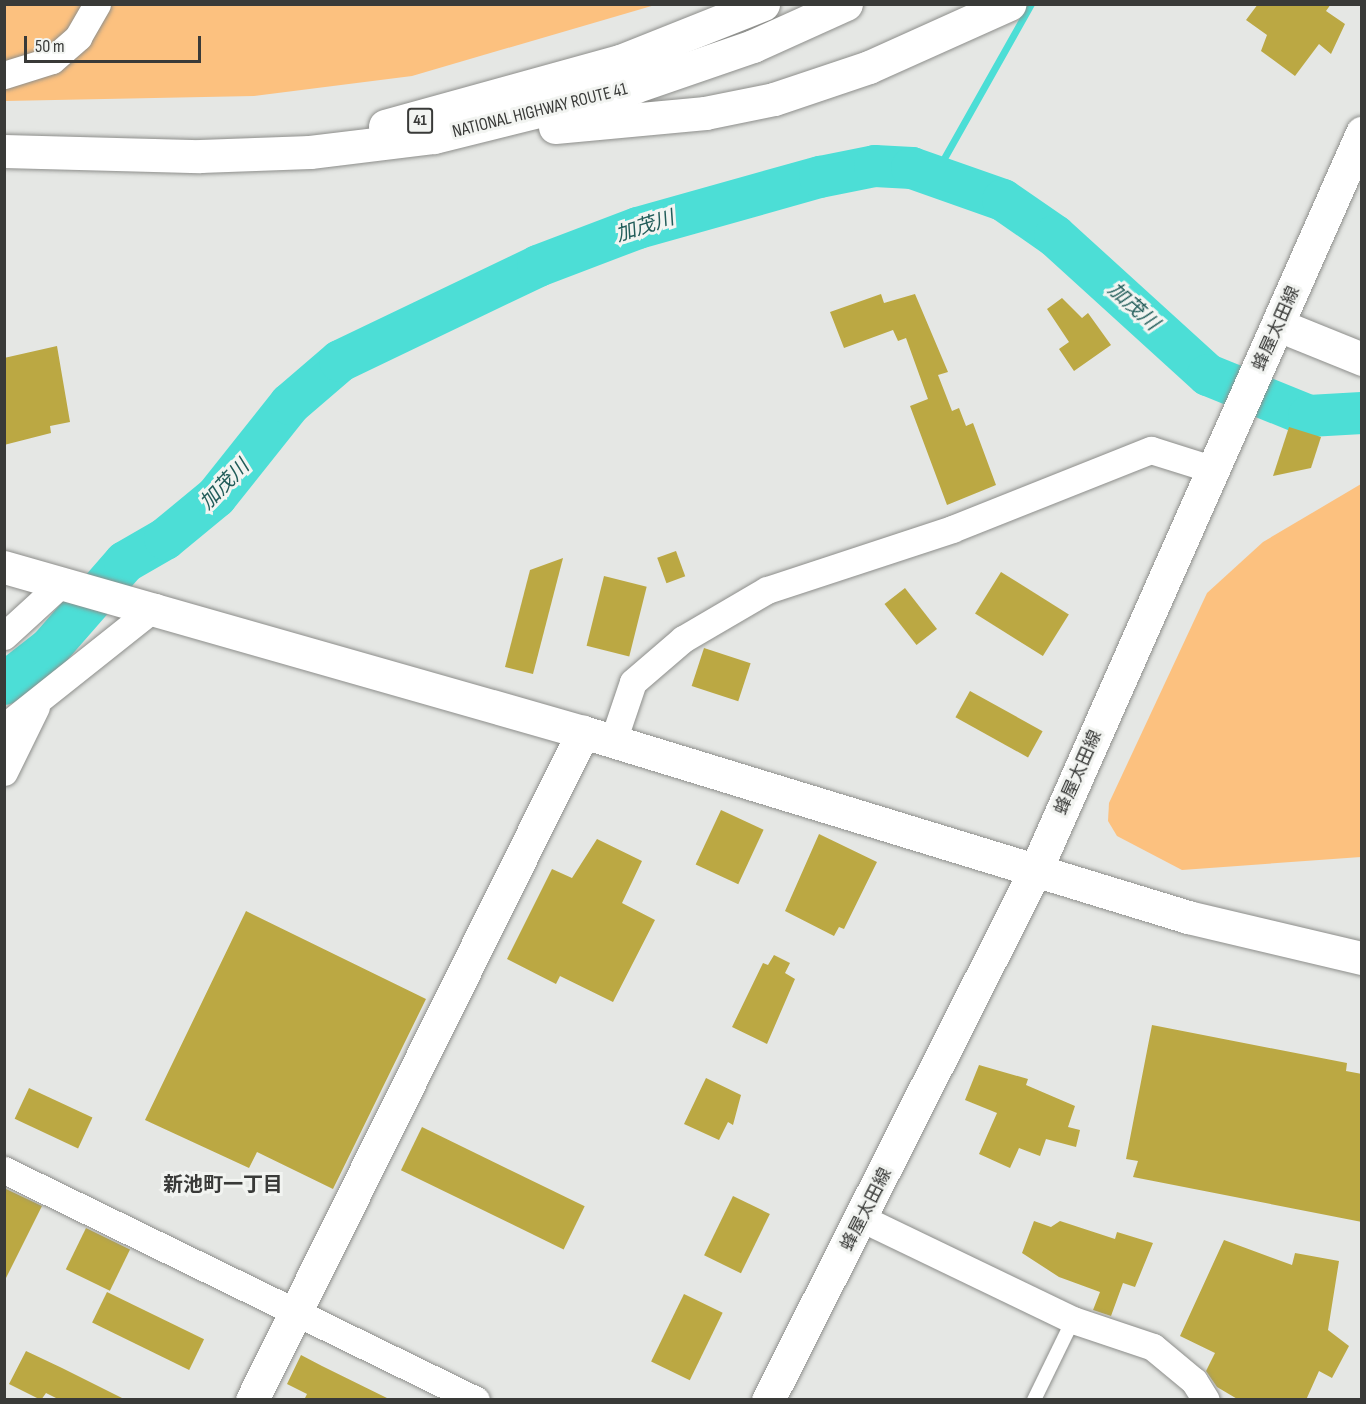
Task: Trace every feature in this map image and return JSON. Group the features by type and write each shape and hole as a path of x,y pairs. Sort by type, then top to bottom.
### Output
{"main road":[{"name":"41","path":"374,129 620,61 763,4"},
{"name":"NATIONAL HIGHWAY ROUTE 41","path":"4,132 202,141 374,129 580,89 694,54 819,4"},
{"name":"NATIONAL HIGHWAY ROUTE 41","path":"4,151 211,156 310,152 434,138 634,87 753,45 846,4"},
{"name":"41","path":"434,138 739,107 869,67 976,22 1009,4"},
{"name":"蜂屋太田線","path":"768,1400 863,1219 1037,867 1215,470 1362,133"},
{"path":"1278,326 1362,359"},
{"path":"4,567 155,608 598,737 1037,867 1188,916 1362,958"},
{"path":"252,1400 598,737"}],"street":[{"path":"4,75 52,60 78,38 97,4"},
{"path":"598,737 633,682 683,639 767,590 952,529 1150,450 1215,470"},
{"path":"4,636 63,582"},
{"path":"4,727 36,707 155,608"},
{"path":"4,772 36,707"},
{"path":"4,1170 295,1314 476,1400"},
{"path":"863,1219 1073,1320 1153,1347 1194,1381 1206,1400"}],"lane":[{"path":"1034,1400 1073,1320"}],"shaded area":[{"path":"5,5 655,5 412,76 254,96 5,101"},
{"path":"1361,484 1361,857 1182,870 1117,836 1108,821 1109,803 1207,593 1263,542"}],"building":[{"path":"1258,4 1331,4 1326,11 1345,24 1331,54 1319,44 1295,76 1261,51 1267,35 1246,20"},
{"path":"881,294 884,303 915,294 948,372 938,375 952,411 959,408 966,426 973,423 996,485 947,505 910,406 928,399 906,338 898,341 893,330 844,348 830,312"},
{"path":"1062,298 1082,318 1088,313 1111,345 1074,371 1059,349 1069,342 1047,309"},
{"path":"57,346 70,422 50,426 51,433 4,445 4,358"},
{"path":"1289,427 1321,437 1311,468 1273,476"},
{"path":"676,551 685,576 666,583 657,558"},
{"path":"563,558 533,674 505,667 530,570"},
{"path":"1001,572 1069,614 1043,656 975,614"},
{"path":"604,576 647,587 629,657 587,646"},
{"path":"905,588 937,629 917,645 885,604"},
{"path":"704,648 751,663 738,701 692,686"},
{"path":"970,691 1043,731 1028,757 955,717"},
{"path":"721,810 764,830 738,884 696,864"},
{"path":"819,834 877,862 844,929 839,927 834,936 785,911"},
{"path":"597,839 642,861 622,903 655,920 613,1002 560,976 556,984 507,959 552,869 572,878"},
{"path":"246,911 426,999 333,1189 257,1152 249,1168 145,1120"},
{"path":"774,955 790,963 785,973 795,979 767,1044 732,1027 763,963 768,965"},
{"path":"1152,1025 1347,1063 1346,1071 1362,1074 1362,1222 1133,1177 1138,1161 1126,1159"},
{"path":"979,1065 1028,1079 1026,1085 1075,1106 1068,1127 1080,1130 1076,1147 1046,1139 1040,1156 1019,1148 1010,1168 979,1154 997,1113 965,1100"},
{"path":"706,1078 741,1095 733,1125 728,1122 719,1140 684,1124"},
{"path":"29,1088 92,1118 78,1148 15,1119"},
{"path":"422,1127 585,1206 564,1249 401,1170"},
{"path":"4,1188 42,1206 4,1282"},
{"path":"733,1196 770,1214 741,1273 704,1255"},
{"path":"1034,1221 1051,1227 1060,1221 1115,1239 1117,1232 1153,1243 1135,1287 1123,1283 1111,1316 1093,1310 1100,1292 1059,1277 1022,1253"},
{"path":"86,1228 130,1249 110,1291 66,1269"},
{"path":"1224,1240 1292,1265 1295,1253 1339,1261 1328,1330 1349,1346 1332,1378 1319,1371 1306,1400 1239,1400 1217,1387 1206,1371 1215,1353 1180,1336"},
{"path":"107,1292 204,1339 189,1370 92,1323"},
{"path":"684,1294 723,1313 690,1380 651,1361"},
{"path":"26,1351 126,1400 60,1400 46,1393 41,1400 9,1384"},
{"path":"301,1355 391,1400 304,1400 307,1394 287,1384"}],"waterway":[{"path":"934,176 1031,4"},
{"name":"加茂川","path":"4,684 50,648 125,562 165,539 216,497 290,404 340,361 538,266 638,228 820,177 875,166 912,168 1003,200 1055,236 1208,375 1309,416 1362,413"}],"district":[{"name":"新池町一丁目","path":"223,1185"}]}
